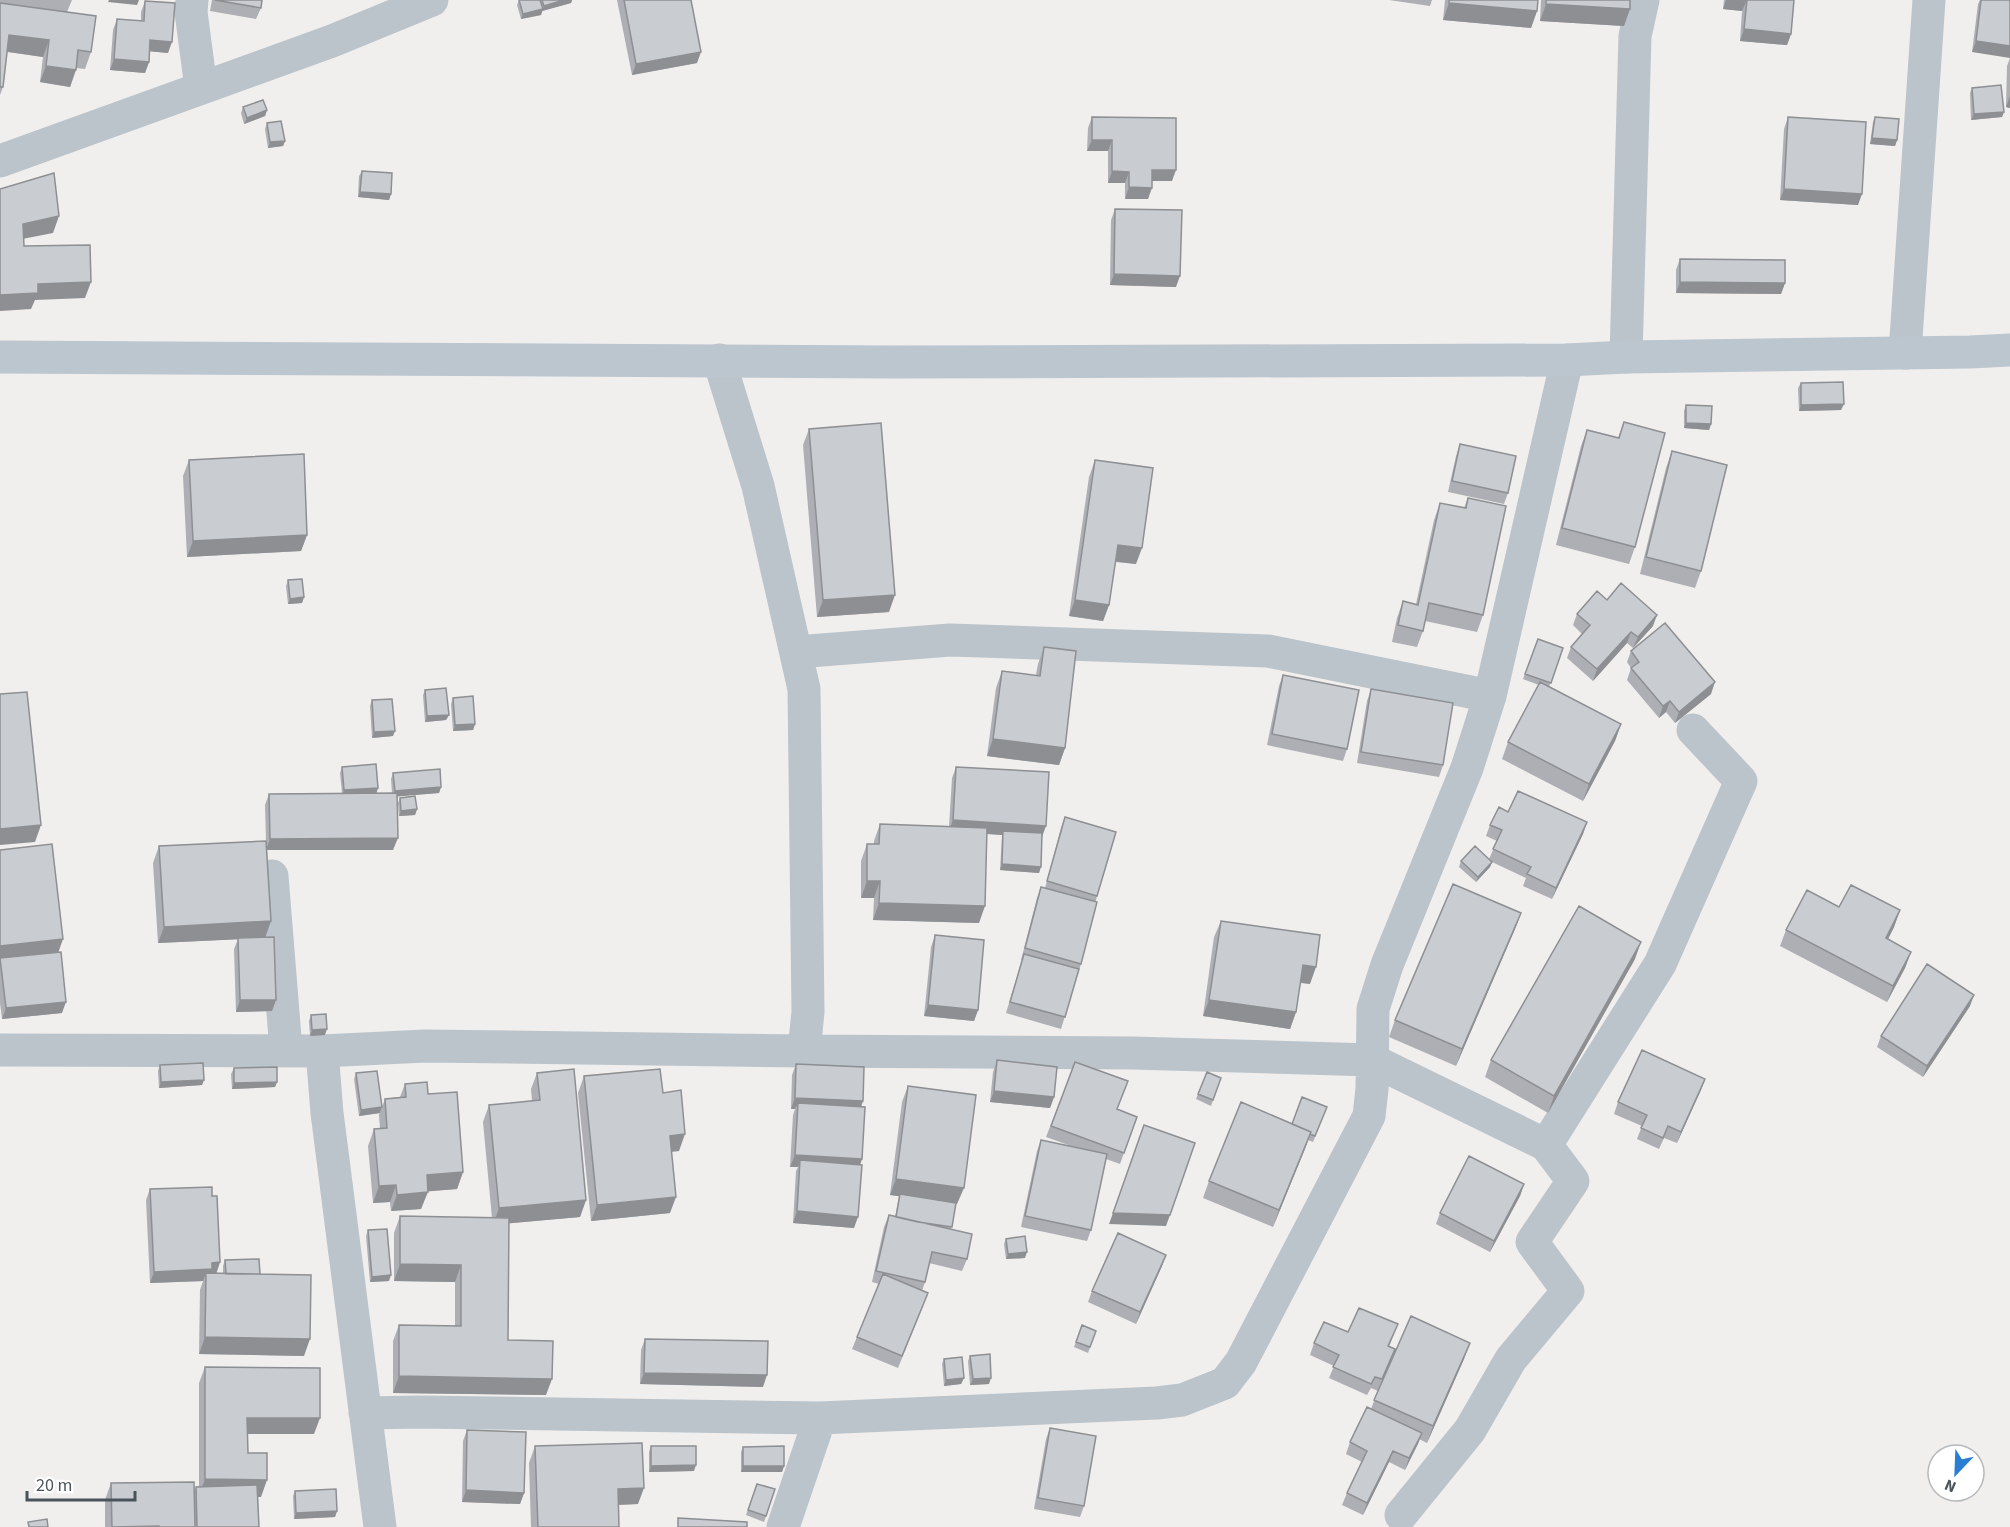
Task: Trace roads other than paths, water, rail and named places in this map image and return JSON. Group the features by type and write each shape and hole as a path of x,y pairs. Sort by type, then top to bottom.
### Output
{"street":[{"path":"192,0 191,12 201,88"},
{"path":"0,161 332,41 432,0"},
{"path":"1626,357 1635,36 1644,0"},
{"path":"1905,353 1929,0"},
{"path":"0,357 916,362 1567,360 2010,350"},
{"path":"719,360 758,486 804,689 808,1012 804,1051"},
{"path":"365,1413 820,1418 1182,1400 1224,1383 1241,1362 1369,1116 1372,1089 1373,1010 1387,965 1467,768 1490,696 1567,360"},
{"path":"796,652 950,640 1268,651 1490,696"},
{"path":"1546,1146 1660,964 1741,781 1693,729"},
{"path":"272,876 286,1050"},
{"path":"0,1050 322,1051 425,1046 1133,1053 1372,1060 1546,1146 1573,1181 1532,1242 1568,1291 1510,1359 1470,1430 1401,1515"},
{"path":"322,1051 327,1113 380,1527"},
{"path":"783,1527 820,1418"}]}
